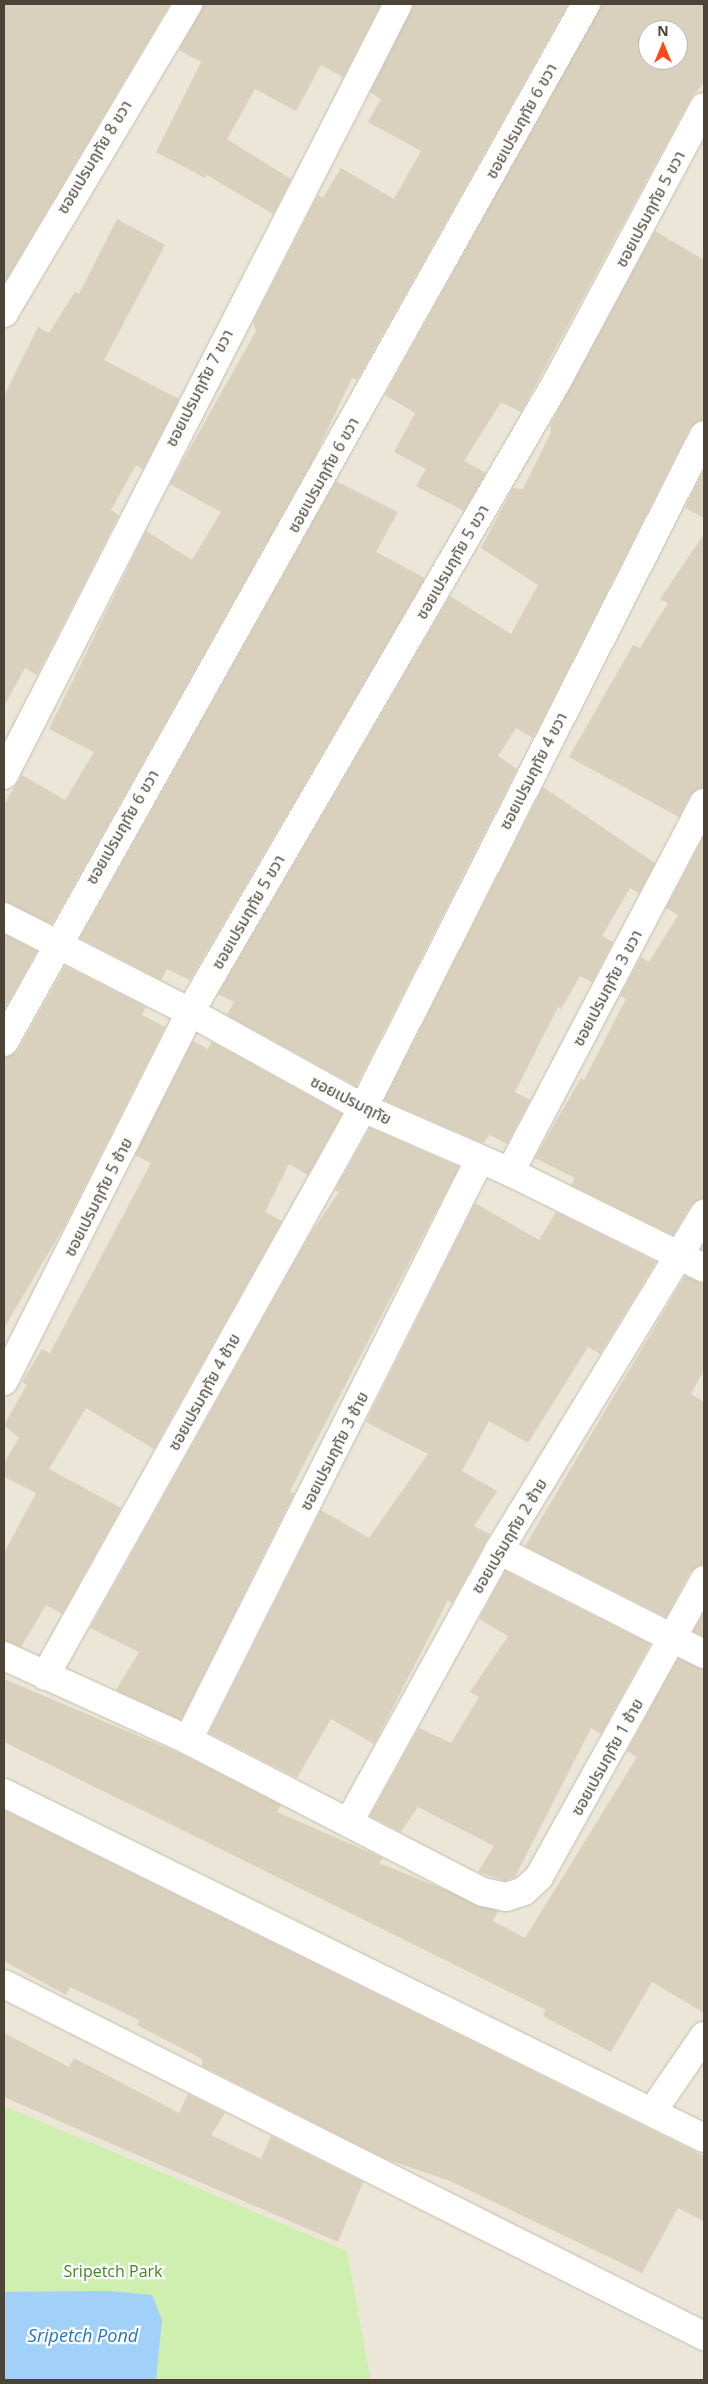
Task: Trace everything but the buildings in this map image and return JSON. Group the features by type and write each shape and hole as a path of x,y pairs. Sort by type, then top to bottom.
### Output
{"street":[{"name":"ซอยเปรมฤทัย 8 ขวา","path":"4,313 188,4"},
{"name":"ซอยเปรมฤทัย 7 ขวา","path":"4,775 398,4"},
{"name":"ซอยเปรมฤทัย 6 ขวา","path":"4,1042 56,944 586,4"},
{"name":"ซอยเปรมฤทัย 5 ขวา","path":"190,1012 556,383 704,107"},
{"name":"ซอยเปรมฤทัย 4 ขวา","path":"363,1108 704,435"},
{"name":"ซอยเปรมฤทัย 3 ขวา","path":"510,1172 704,803"},
{"name":"ซอยเปรมฤทัย","path":"4,917 190,1012 363,1108 479,1161 510,1172 693,1262"},
{"name":"ซอยเปรมฤทัย 5 ซ้าย","path":"4,1382 190,1012"},
{"name":"ซอยเปรมฤทัย 4 ซ้าย","path":"45,1676 363,1108"},
{"name":"ซอยเปรมฤทัย 3 ซ้าย","path":"188,1740 479,1161"},
{"name":"ซอยเปรมฤทัย 2 ซ้าย","path":"349,1822 499,1550 693,1262 704,1214"},
{"path":"499,1550 674,1637 704,1654"},
{"name":"ซอยเปรมฤทัย 1 ซ้าย","path":"4,1656 188,1740 483,1892 506,1897 524,1891 539,1878 704,1580"},
{"path":"4,1793 704,2138"},
{"path":"4,1984 704,2336"},
{"path":"652,2112 704,2036"}],"shaded area":[{"path":"4,4 704,4 704,2380 371,2380 347,2251 4,2109"}],"green space":[{"name":"Sripetch Park","path":"4,2106 347,2251 371,2380 4,2380"}],"water":[{"name":"Sripetch Pond","path":"109,2291 152,2295 162,2320 156,2380 4,2380 4,2292"}]}
